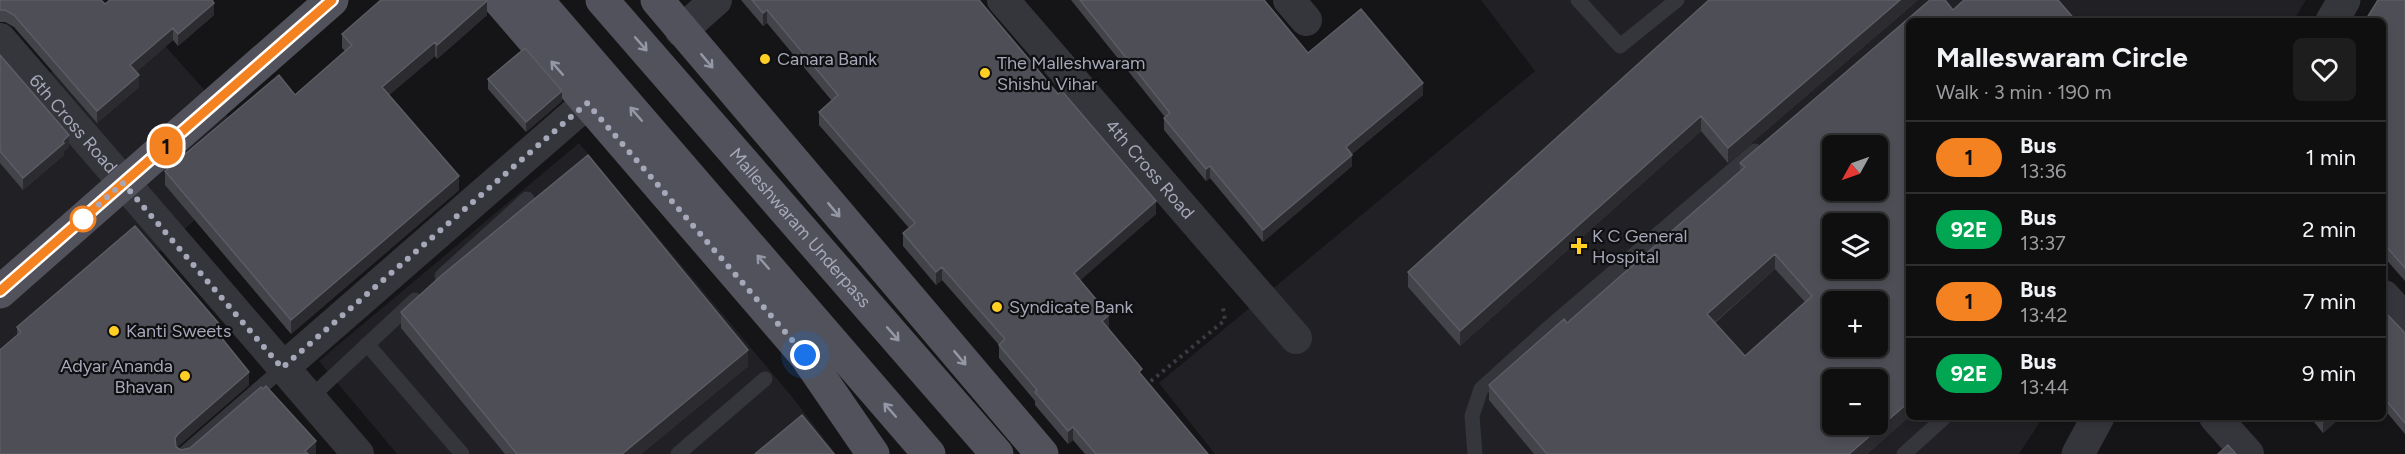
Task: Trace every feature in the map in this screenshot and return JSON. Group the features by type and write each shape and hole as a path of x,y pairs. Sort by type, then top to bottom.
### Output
{"main road":[{"path":"0,292 332,0"},
{"path":"499,0 805,355 873,454"},
{"path":"537,0 928,454"},
{"name":"Malleshwaram Underpass","path":"602,0 997,454"},
{"path":"657,0 1042,454"}],"street":[{"path":"681,31 716,0"},
{"name":"4th Cross Road","path":"1003,0 1296,338"},
{"path":"2334,18 2344,0"},
{"name":"6th Cross Road","path":"0,39 358,454"},
{"path":"282,368 587,103"},
{"path":"2386,298 2405,319"},
{"path":"2078,454 2096,420"},
{"path":"2218,420 2248,454"}],"lane":[{"path":"1578,0 1620,46 1677,0"},
{"path":"1475,454 1472,416 1481,389 1545,331 1769,139"},
{"path":"310,398 527,199"},
{"path":"367,344 462,454"},
{"path":"184,454 282,368"},
{"path":"678,454 765,379"},
{"path":"1904,454 1942,420"}],"path":[{"path":"1144,387 1225,320 1222,299"}],"shaded area":[{"name":"K C General Hospital","path":"1481,0 2306,0 2295,18 1906,18 1906,420 2041,420 2019,454 1215,454 1159,383 1535,71"},
{"path":"128,4 265,158 0,392 0,117"},
{"path":"579,143 793,398 836,454 397,454 319,361"}],"building":[{"path":"0,0 101,0 105,4 110,0 212,0 214,3 178,34 173,28 130,65 139,75 97,111 14,15 0,10"},
{"path":"381,0 487,0 437,45 435,42 382,87 459,176 291,320 165,171 279,75 295,95 352,45 342,34"},
{"path":"752,0 979,0 1058,94 1062,91 1156,201 1074,273 1109,315 1102,321 1142,369 1139,372 1208,454 1096,454 1073,427 1068,431 999,345 1005,339 942,267 936,272 903,233 915,223 819,112 838,95 767,10 763,13"},
{"path":"1080,0 1264,0 1308,53 1361,9 1423,83 1346,147 1352,155 1263,230 1210,166 1206,169 1164,118 1170,113"},
{"path":"1709,0 1900,0 1728,148 1701,116 1460,331 1408,272"},
{"path":"1930,0 1945,0 1953,10 1964,0 2058,0 2073,18 1909,18"},
{"path":"2378,0 2405,0 2405,268 2386,246 2386,18 2367,18"},
{"path":"1906,21 1906,404 1888,420 1888,369 1822,369 1822,435 1871,435 1849,454 1547,454 1489,385 1564,319 1567,323 1745,167 1740,163","holes":["1775,254 1812,296 1745,356 1707,314"]},
{"path":"525,48 562,91 526,122 488,79"},
{"path":"0,55 69,135 63,141 64,143 23,178 0,151"},
{"path":"588,155 748,350 622,454 517,454 401,312 442,275"},
{"path":"135,226 221,326 216,331 249,372 178,434 175,438 176,447 181,450 190,448 261,387 263,389 266,386 316,441 305,451 308,454 0,454 0,350 21,332 17,327"},
{"path":"2386,313 2405,333 2405,423 2386,400"},
{"path":"802,415 834,454 755,454"},
{"path":"2228,445 2236,454 2218,454"}],"bus line":[{"name":"1","path":"0,291 332,0"}],"place":[{"name":"Canara Bank","path":"765,59"},
{"name":"The Malleshwaram Shishu Vihar","path":"985,73"},
{"name":"K C General Hospital","path":"1579,246"},
{"name":"Syndicate Bank","path":"997,307"},
{"name":"Kanti Sweets","path":"114,331"},
{"name":"Adyar Ananda Bhavan","path":"185,376"}],"route":[{"path":"83,219 123,183 282,368 587,103 805,355"}]}
